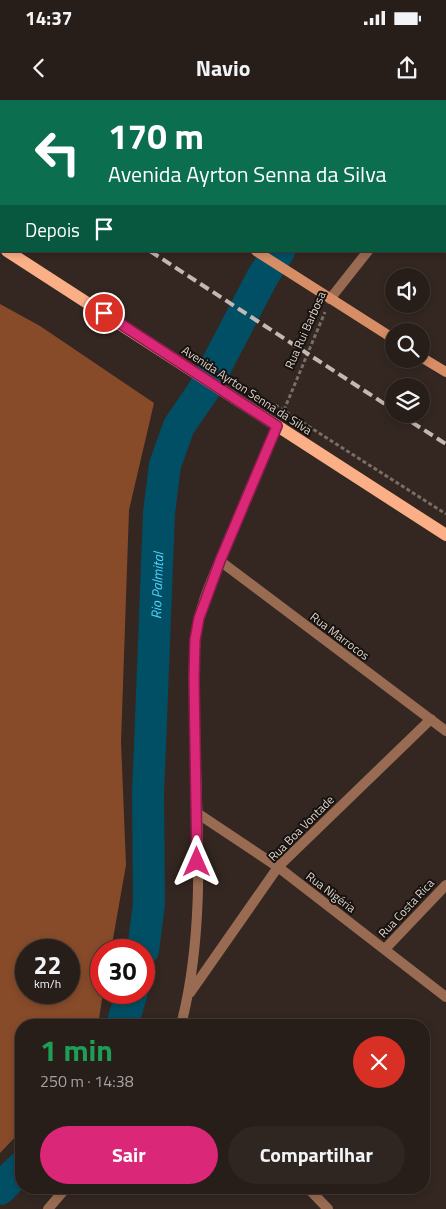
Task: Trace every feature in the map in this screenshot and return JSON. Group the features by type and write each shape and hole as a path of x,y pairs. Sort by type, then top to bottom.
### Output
{"main road":[{"name":"Avenida Ayrton Senna da Silva","path":"9,252 446,535"}],"street":[{"path":"258,252 385,334"},
{"name":"Rua Rui Barbosa","path":"330,299 367,252"},
{"path":"430,362 446,372"},
{"path":"183,1019 189,994 195,938 197,894 195,640 201,610 277,426"},
{"name":"Rua Marrocos","path":"220,561 446,731"},
{"name":"Rua Boa Vontade","path":"189,994 278,867 431,720"},
{"name":"Rua Nigéria","path":"197,813 278,867 446,997"},
{"name":"Rua Costa Rica","path":"385,949 446,885"},
{"path":"48,1209 61,1194"},
{"path":"314,1194 328,1209"}],"path":[{"name":"Rua Rui Barbosa","path":"277,426 330,299"},
{"path":"270,402 285,409 446,514"}],"shaded area":[{"path":"0,304 40,326 154,403 129,510 121,742 126,865 113,939 90,939 90,1004 101,1004 99,1019 15,1019 15,1137 0,1153"}],"waterway":[{"name":"Rio Palmital","path":"144,939 149,904 148,793 159,513 165,465 179,426 203,391 263,276 278,252"},
{"name":"Rio Palmital","path":"124,1019 128,1004"},
{"name":"Rio Palmital","path":"0,1189 15,1174"}],"railway":[{"path":"152,252 385,404"},
{"path":"413,423 446,444"}],"route":[{"path":"104,313 277,426 220,561 199,618 195,640 194,679 197,862"}]}
